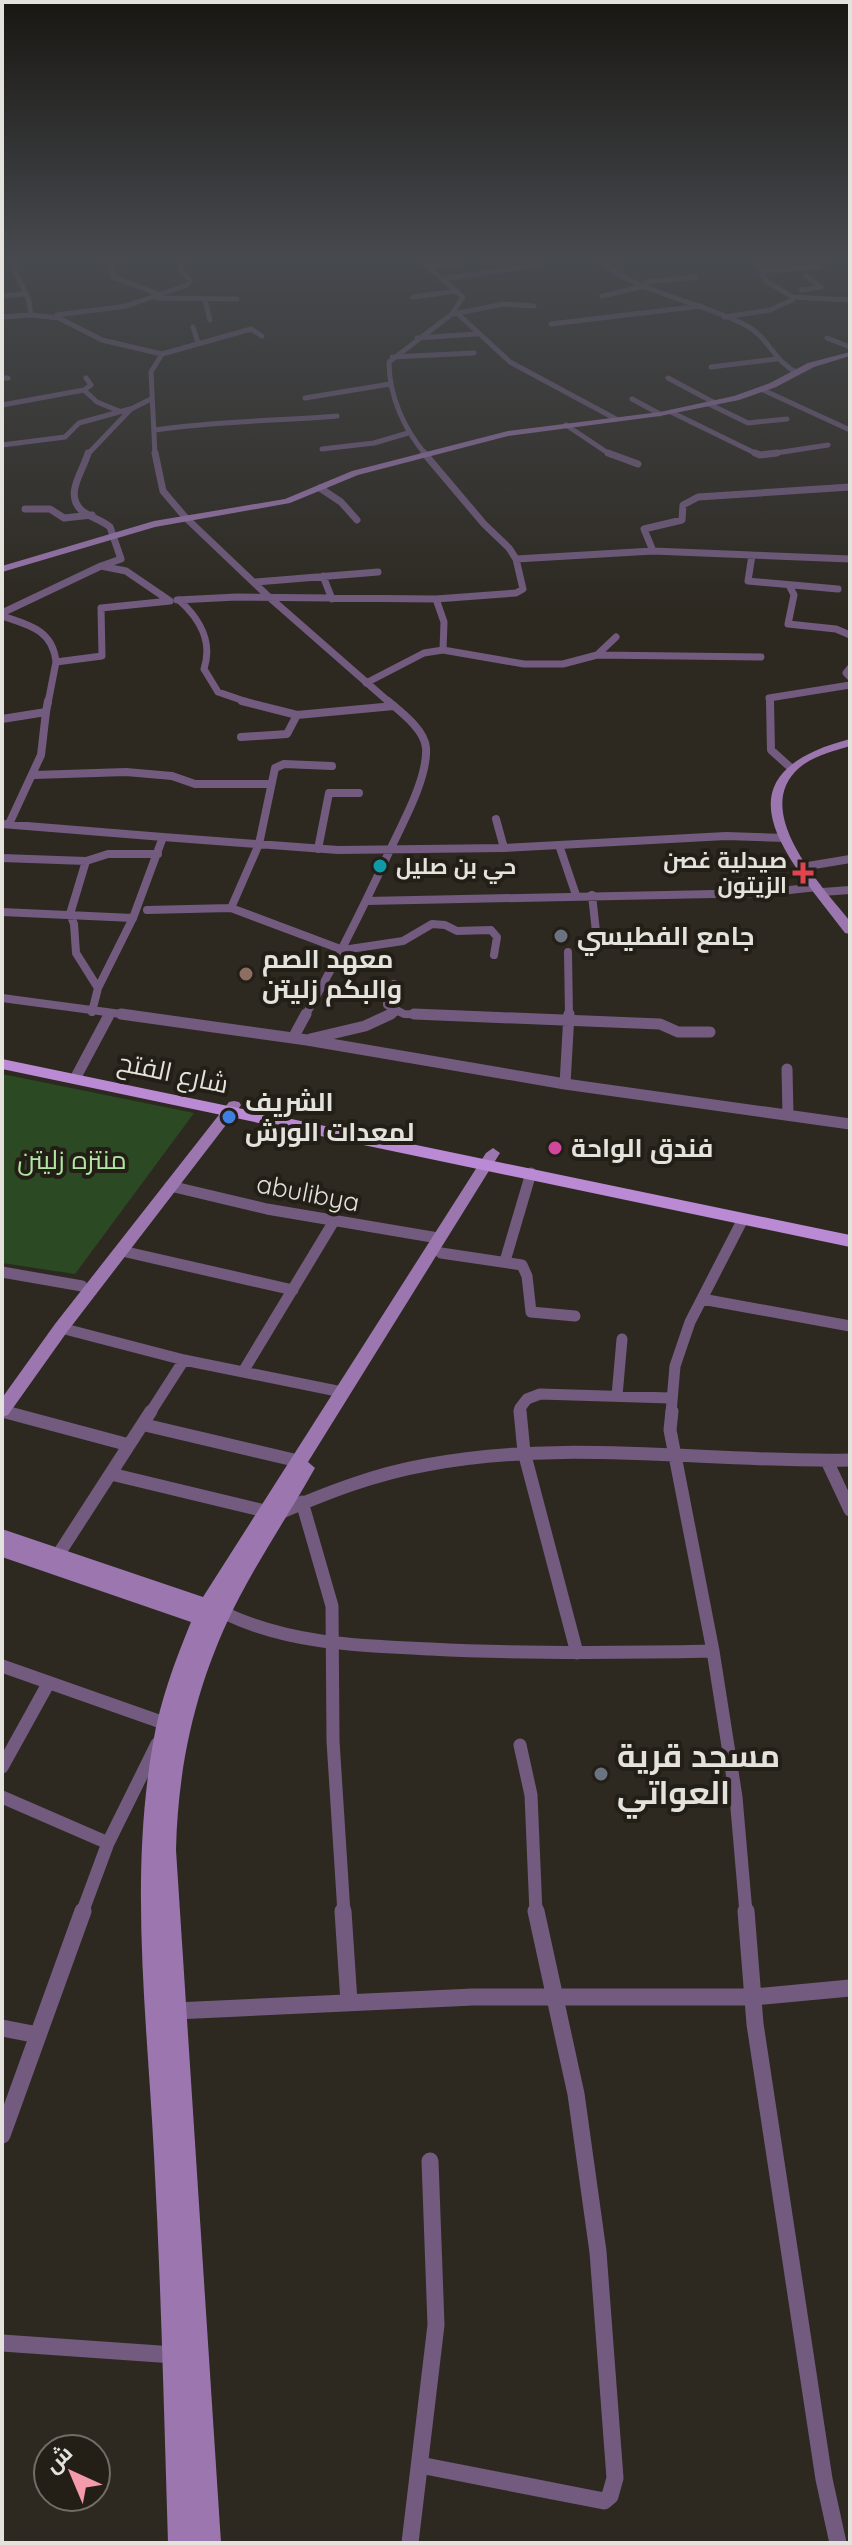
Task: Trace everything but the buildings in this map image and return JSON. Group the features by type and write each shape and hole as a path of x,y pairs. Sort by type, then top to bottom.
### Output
{"main road":[{"path":"2,1057 225,1107"},
{"name":"شارع الفتح","path":"2,1064 494,1159 531,1173 850,1241"},
{"path":"494,1159 850,1230"}],"street":[{"path":"152,376 158,479 163,491 185,517 269,597 394,706 421,734 426,752 418,786 366,901 343,950 293,1038"},
{"path":"56,662 102,656 101,608 174,600 269,597 436,599 521,592 523,589 516,559 408,433 390,376"},
{"path":"536,376 616,419"},
{"path":"2,569 118,533 185,517 287,501 355,473 508,434 712,404 763,390 789,376"},
{"path":"2,405 84,390 91,385 86,378"},
{"path":"668,378 748,423 787,419"},
{"path":"305,398 390,384"},
{"path":"84,390 97,402 120,412"},
{"path":"763,390 850,430"},
{"path":"2,445 65,437 79,423 131,409 151,399"},
{"path":"632,399 660,414"},
{"path":"2,614 121,559 118,533 78,506 77,472 86,460 88,451 131,409"},
{"path":"253,412 257,423"},
{"path":"671,412 760,455 828,445"},
{"path":"155,430 197,424 257,423 337,416"},
{"path":"566,425 615,457 638,464"},
{"path":"322,449 374,443 408,433"},
{"path":"653,551 644,529 682,520 683,505 698,497 850,487"},
{"path":"320,488 341,502 357,520"},
{"path":"25,509 50,509 64,518 93,515"},
{"path":"516,559 653,551 850,559"},
{"path":"752,555 747,580 838,589"},
{"path":"101,566 126,571 174,600 197,620 208,643 208,659 204,669 218,692 228,697 297,715 394,706"},
{"path":"256,582 378,572"},
{"path":"323,576 332,599"},
{"path":"789,585 794,595 788,624 838,630 850,635"},
{"path":"436,599 444,622 443,650"},
{"path":"2,614 34,628 52,639 56,647 41,755 34,775 6,824 318,849 504,848 726,836 785,838"},
{"path":"597,655 616,637"},
{"path":"366,683 424,653 443,650 524,664 563,664 597,655 761,657"},
{"path":"850,668 846,673 850,677"},
{"path":"791,768 771,750 772,712 769,698 850,685"},
{"path":"2,719 46,712"},
{"path":"241,737 286,735 297,715"},
{"path":"850,742 816,753 791,768 782,780 774,806 785,838 802,867 850,930"},
{"path":"231,908 259,844 273,770 280,765 332,766"},
{"path":"34,775 126,772 172,776 195,784 269,784"},
{"path":"318,849 328,794 359,793"},
{"path":"496,819 504,848"},
{"path":"92,1012 98,988 133,918 163,837"},
{"path":"559,845 576,895"},
{"path":"2,858 86,861 108,854 158,854"},
{"path":"802,867 850,859"},
{"path":"86,861 70,914 74,924 76,953 98,988"},
{"path":"366,901 850,890"},
{"path":"592,895 597,941"},
{"path":"147,910 231,908 343,950 403,941 426,925 439,924 457,931 494,931 497,937 494,955"},
{"path":"2,912 133,918"},
{"path":"565,1084 569,1020 568,952"},
{"path":"394,984 386,1001 396,1012"},
{"path":"2,998 307,1040 565,1084 850,1124"},
{"path":"307,1040 365,1026 396,1012 660,1024 678,1032 710,1032"},
{"path":"77,1075 109,1015"},
{"path":"787,1069 788,1115"},
{"path":"129,1445 2,1411 225,1107"},
{"path":"2,1392 225,1107"},
{"path":"271,1513 494,1159"},
{"path":"531,1173 505,1261 525,1268 527,1306 531,1312 575,1316"},
{"name":"abulibya","path":"170,1186 505,1261"},
{"path":"743,1219 690,1322 675,1366 670,1398 674,1454 713,1651 736,1797 757,2038 824,2479 838,2543"},
{"path":"244,1370 334,1221"},
{"path":"2,2135 108,1843 217,1616 298,1461 440,1246"},
{"path":"122,1251 293,1290"},
{"path":"2,1272 82,1286"},
{"path":"702,1299 850,1326"},
{"path":"61,1328 184,1360 342,1392"},
{"path":"617,1396 622,1339"},
{"path":"58,1555 145,1425 184,1360"},
{"path":"577,1653 524,1452 520,1408 527,1399 540,1394 670,1398"},
{"path":"145,1425 298,1461"},
{"path":"111,1474 271,1513 354,1480 524,1452 850,1460"},
{"path":"827,1461 850,1510"},
{"path":"302,1502 328,1589 334,1644 333,1741 349,2002"},
{"path":"2,1536 217,1616"},
{"path":"2,1550 217,1616 334,1644 467,1652 713,1651"},
{"path":"207,2543 165,1850 166,1808 179,1727 217,1616"},
{"path":"2,1666 163,1730"},
{"path":"2,1767 48,1684"},
{"path":"163,1730 150,1859 182,2543"},
{"path":"420,2465 604,2501 613,2488 615,2478 598,2252 576,2094 535,1907 531,1795 520,1745"},
{"path":"2,1797 108,1843"},
{"path":"175,2011 349,2002 754,1997 850,1988"},
{"path":"2,2028 38,2035"},
{"path":"410,2543 436,2325 430,2161"},
{"path":"2,2343 174,2355"}],"green space":[{"name":"منتزه زليتن","path":"2,1074 194,1113 75,1274 2,1263"}],"place":[{"name":"حي بن صليل","path":"380,866"},
{"name":"صيدلية غصن الزيتون","path":"803,873"},
{"name":"جامع الفطيسي","path":"561,936"},
{"name":"معهد الصم والبكم زليتن","path":"246,974"},
{"name":"الشريف لمعدات الورش","path":"229,1117"},
{"name":"فندق الواحة","path":"555,1148"},
{"name":"مسجد قرية العواتي","path":"601,1774"}]}
